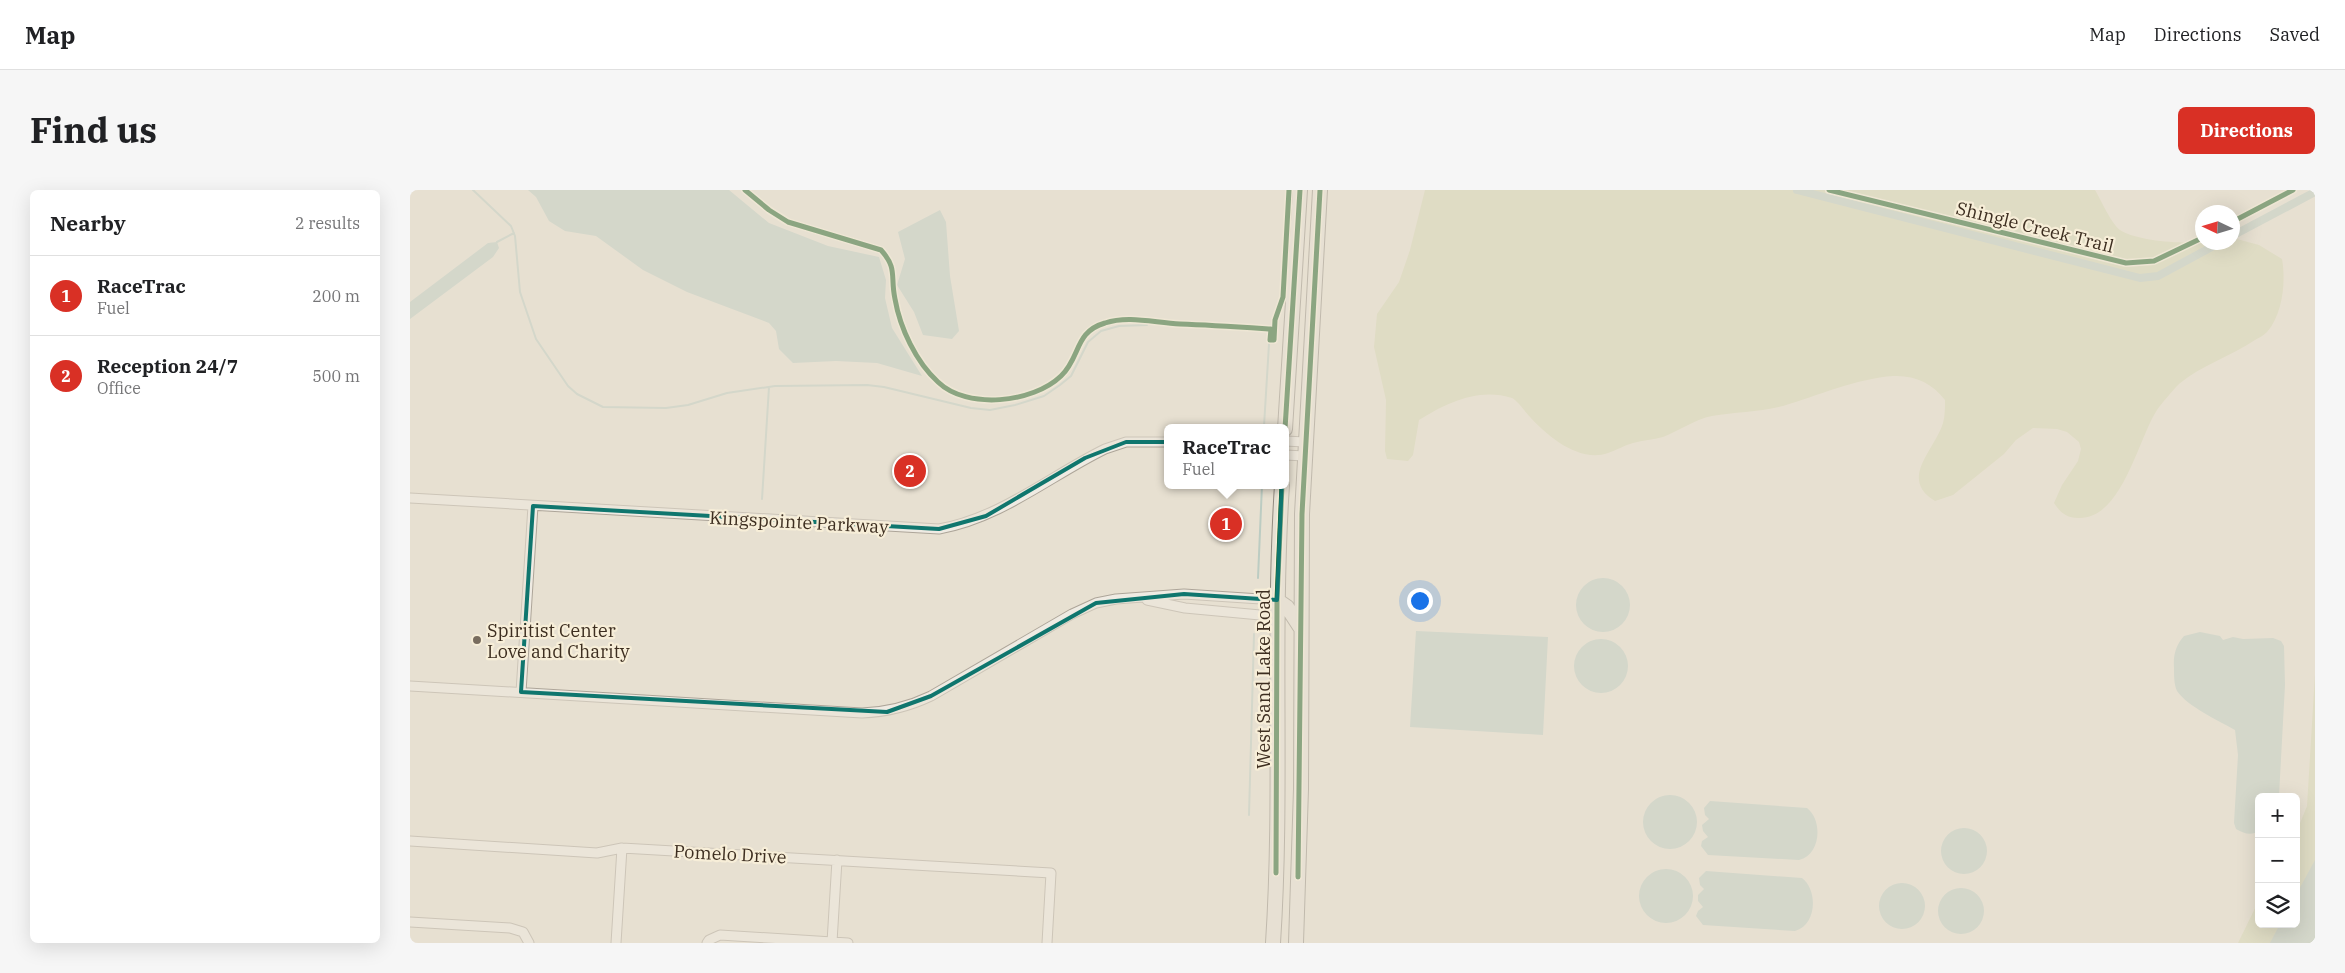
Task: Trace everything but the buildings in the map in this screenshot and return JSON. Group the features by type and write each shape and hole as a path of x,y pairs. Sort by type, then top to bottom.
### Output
{"main road":[{"path":"1285,424 1300,190"},
{"path":"1296,943 1301,802 1300,627 1305,449 1320,190"},
{"name":"West Sand Lake Road","path":"1273,943 1277,824 1276,628 1282,489"},
{"path":"1277,600 1291,612 1300,627"}],"street":[{"name":"Kingspointe Parkway","path":"410,498 939,529 962,525 986,516 1105,449 1126,442 1164,442"},
{"path":"1289,443 1305,449"},
{"path":"1289,454 1305,449"},
{"path":"521,692 533,506"},
{"path":"410,686 887,712 908,707 931,696 1072,614 1096,603 1116,599 1139,599 1184,594 1277,600"},
{"path":"1139,599 1185,608 1260,615 1268,618 1276,628"},
{"name":"Pomelo Drive","path":"410,842 597,853 622,848 1051,873 1047,943"},
{"path":"616,943 622,848"},
{"path":"832,942 837,860"},
{"path":"410,922 510,928 523,932 529,943"},
{"path":"708,941 720,935 848,943"}],"highlighted area":[{"path":"1126,442 1174,442 1191,449 1283,455 1277,600 1184,594 1096,603 931,696 887,712 521,692 533,506 939,529 986,516 1085,458"}],"green space":[{"path":"1425,190 2095,190 2113,222 2120,230 2127,234 2161,241 2195,242 2195,250 2240,250 2240,240 2259,245 2282,259 2284,277 2280,307 2267,332 2179,384 2157,410 2127,476 2117,492 2106,506 2093,515 2078,518 2067,516 2054,503 2062,485 2078,461 2081,449 2079,442 2067,432 2057,429 2033,428 2016,440 2004,454 1953,495 1935,501 1924,492 1919,474 1922,464 1943,423 1945,400 1922,381 1901,376 1866,380 1774,408 1706,418 1693,422 1663,437 1633,443 1608,453 1597,455 1576,451 1555,440 1537,425 1512,398 1487,394 1463,398 1419,420 1413,455 1408,461 1387,459 1385,451 1386,400 1374,347 1377,314 1399,282 1410,250"},
{"path":"2315,674 2315,943 2238,943 2255,908 2255,928 2300,928 2300,823 2307,806"}],"shaded area":[{"path":"528,190 729,190 769,223 828,246 879,257 886,280 885,298 892,328 922,376 877,363 836,361 793,363 779,349 776,331 769,323 687,292 643,270 596,236 565,231 549,221 536,197"},
{"path":"940,210 946,222 950,276 959,331 952,339 923,335 914,312 897,285 905,259 898,232"},
{"path":"497,242 499,248 493,257 410,319 410,302 488,243"},
{"path":"1603,578 1613,580 1622,586 1628,595 1630,605 1628,615 1622,624 1613,630 1603,632 1593,630 1584,624 1578,615 1576,605 1578,595 1584,586 1593,580"},
{"path":"1416,631 1548,637 1543,735 1410,727"},
{"path":"2200,632 2220,636 2223,640 2233,637 2243,639 2273,638 2281,641 2284,646 2285,685 2279,793 2255,793 2255,832 2248,834 2236,829 2234,823 2238,755 2235,730 2188,702 2177,691 2175,686 2174,659 2177,647 2184,636"},
{"path":"1601,639 1611,641 1620,647 1626,656 1628,666 1626,676 1620,685 1611,691 1601,693 1591,691 1582,685 1576,676 1574,666 1576,656 1582,647 1591,641"},
{"path":"1670,795 1680,797 1689,803 1695,812 1697,822 1695,832 1689,841 1680,847 1670,849 1660,847 1651,841 1645,832 1643,822 1645,812 1651,803 1660,797"},
{"path":"1710,801 1807,808 1816,820 1817,837 1815,845 1806,857 1799,860 1708,855 1701,846 1702,841 1708,837 1703,831 1702,825 1709,819 1705,815 1704,808"},
{"path":"1960,828 1968,828 1977,832 1983,838 1987,851 1983,864 1977,870 1968,874 1960,874 1951,870 1945,864 1941,855 1941,847 1945,838 1951,832"},
{"path":"2315,860 2315,943 2270,943 2278,928 2300,928 2300,888"},
{"path":"1666,869 1676,871 1685,877 1691,886 1693,896 1691,906 1685,915 1676,921 1666,923 1656,921 1647,915 1641,906 1639,896 1641,886 1647,877 1656,871"},
{"path":"1706,871 1802,878 1807,883 1813,898 1813,907 1808,922 1795,931 1703,925 1696,916 1703,907 1698,901 1698,895 1704,889 1700,885 1699,878"},
{"path":"1898,883 1906,883 1915,887 1921,893 1925,906 1921,919 1915,925 1906,929 1898,929 1889,925 1883,919 1879,910 1879,902 1883,893 1889,887"},
{"path":"1957,888 1965,888 1974,892 1980,898 1984,911 1980,924 1974,930 1965,934 1957,934 1948,930 1942,924 1938,915 1938,907 1942,898 1948,892"}],"waterway":[{"path":"473,190 511,226 515,236 520,292 536,339 568,386 577,394 603,407 666,408 688,405 727,393 775,386 867,385 884,387 971,408 990,410 1044,396 1060,385 1071,376 1088,342 1101,331 1119,326 1147,325"},
{"path":"1797,190 2140,278 2158,276 2206,250"},
{"path":"2240,232 2315,192"},
{"path":"497,242 514,233"},
{"path":"1264,424 1269,344"},
{"path":"762,499 769,387"},
{"path":"1258,578 1262,489"},
{"path":"1249,815 1254,634"}],"cycle path":[{"path":"745,190 769,210 788,222 881,250 890,262 897,310 905,333 916,355 930,374 950,391 982,400 1000,400 1017,397 1049,385 1067,369 1088,332 1095,327 1114,321 1133,320 1271,329 1270,340 1274,340 1275,320 1283,297 1289,190"},
{"path":"1285,424 1300,190"},
{"path":"1298,877 1302,514 1320,190"},
{"name":"Shingle Creek Trail","path":"1829,190 2126,263 2154,261 2195,241"},
{"path":"2240,218 2293,190"},
{"path":"1276,873 1277,600 1282,489"}],"place":[{"name":"Reception 24/7","path":"910,471"},
{"name":"RaceTrac","path":"1226,524"},
{"name":"Spiritist Center Love and Charity","path":"477,640"}]}
